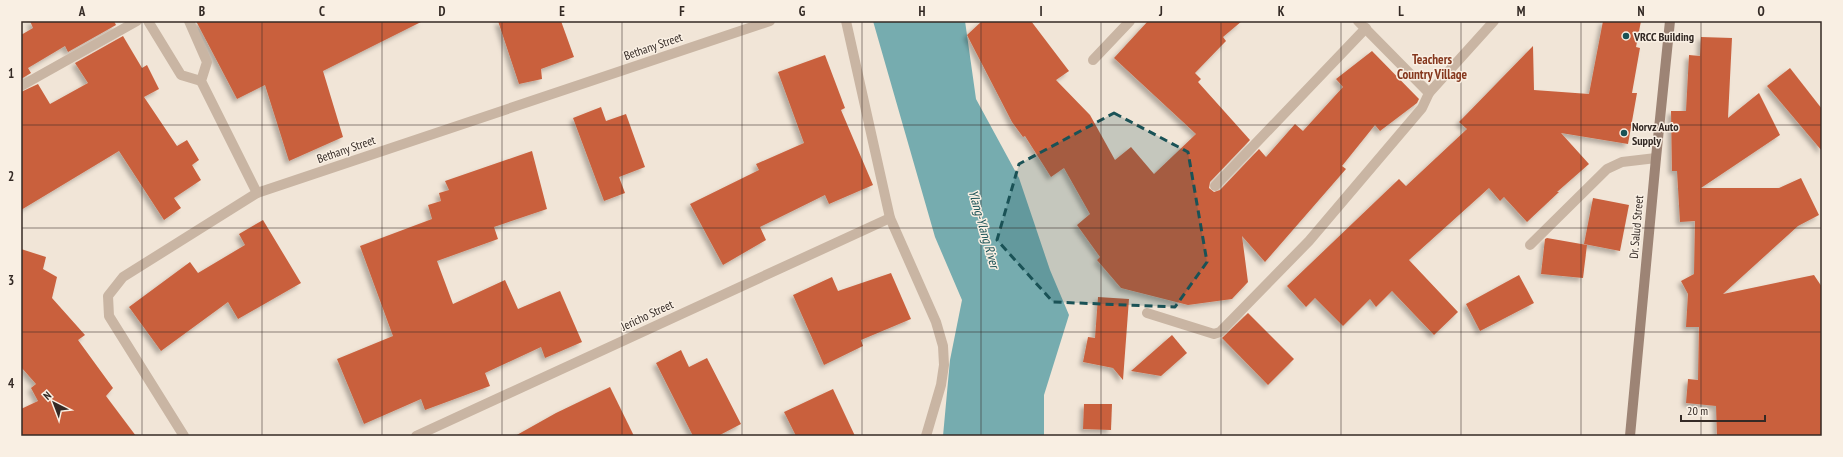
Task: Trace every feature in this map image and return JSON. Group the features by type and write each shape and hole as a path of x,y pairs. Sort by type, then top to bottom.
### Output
{"main road":[{"name":"Dr. Salud Street","path":"1630,436 1670,21"}],"street":[{"path":"21,86 137,21"},
{"path":"148,21 181,75 201,81"},
{"path":"188,21 207,62 201,81 257,193"},
{"name":"Bethany Street","path":"184,436 109,316 108,296 122,277 257,193 770,21"},
{"path":"846,21 890,218 936,322 943,346 944,365 941,385 926,436"},
{"path":"1093,60 1130,21"},
{"path":"1147,313 1214,334 1220,332 1309,241 1422,108 1429,93 1494,21"},
{"path":"1215,186 1362,25 1429,93"},
{"path":"1530,244 1607,169 1622,162 1656,158"},
{"name":"Jericho Street","path":"416,436 890,218"}],"highlighted area":[{"path":"1114,113 1188,152 1207,262 1175,307 1053,302 997,240 1019,164"}],"water":[{"name":"Ylang-Ylang River","path":"873,21 965,21 976,99 1019,178 1050,270 1069,315 1044,395 1044,436 943,436 950,360 962,300 935,237"}],"building":[{"path":"30,21 114,21 116,25 68,52 65,46 28,68 31,73 21,79 21,35 33,28"},
{"path":"196,21 423,21 323,71 343,137 289,161 265,85 237,99"},
{"path":"498,21 561,21 574,57 541,69 542,79 519,84"},
{"path":"982,21 1031,21 1069,71 1056,80 1090,115 1115,160 1131,147 1154,174 1196,134 1114,58 1148,21 1242,21 1223,37 1226,41 1195,73 1201,79 1198,82 1250,140 1210,182 1209,188 1214,192 1220,190 1259,149 1266,157 1295,124 1303,131 1343,87 1336,79 1372,51 1419,99 1417,103 1380,131 1375,125 1342,166 1346,169 1265,262 1242,236 1248,282 1232,299 1188,305 1121,288 1097,260 1100,257 1077,225 1090,214 1064,168 1051,177 1025,136 1023,137 1012,122 967,35"},
{"path":"1603,21 1641,21 1636,47 1640,48 1632,93 1637,93 1628,144 1561,133 1589,164 1557,192 1559,192 1527,222 1504,197 1500,201 1489,188 1409,260 1458,312 1434,335 1392,291 1376,307 1370,299 1343,326 1315,298 1306,307 1287,286 1399,179 1406,186 1467,129 1459,122 1533,46 1534,90 1589,94"},
{"path":"123,36 142,68 147,65 159,89 144,97 177,146 187,140 199,160 192,165 201,180 174,198 181,208 164,220 119,151 21,210 21,92 38,84 50,104 88,83 75,63"},
{"path":"1701,37 1732,38 1728,118 1759,93 1780,135 1701,188 1779,188 1801,178 1819,215 1798,226 1723,294 1814,275 1822,287 1822,436 1717,436 1716,406 1686,403 1688,379 1698,380 1699,327 1686,327 1688,294 1681,281 1694,274 1695,221 1680,222 1677,171 1672,171 1671,111 1686,111 1689,55 1700,56"},
{"path":"825,55 845,108 841,110 873,185 829,204 825,195 760,227 766,240 723,265 690,204 759,170 756,164 804,143 778,72"},
{"path":"1790,68 1822,109 1822,151 1767,86"},
{"path":"601,107 606,121 626,114 645,167 619,177 625,193 604,201 573,118"},
{"path":"532,151 547,209 494,227 498,239 437,261 453,304 505,280 518,309 560,291 582,342 545,358 541,347 485,373 490,386 425,410 421,399 364,424 337,359 393,336 360,246 432,219 428,205 441,201 439,193 449,190 445,181"},
{"path":"1593,198 1629,205 1620,251 1584,244"},
{"path":"263,220 301,283 238,319 228,302 161,351 129,307 190,262 198,273 245,245 239,234"},
{"path":"1547,238 1587,245 1583,278 1541,274 1545,239"},
{"path":"21,249 46,257 43,269 57,277 52,298 85,335 78,340 113,388 106,396 136,436 21,436 21,409 38,401 31,388 36,384 21,367"},
{"path":"891,273 911,319 861,340 863,346 824,365 793,295 832,277 838,291"},
{"path":"1519,275 1534,303 1480,331 1466,304"},
{"path":"1098,297 1129,299 1123,380 1113,368 1083,362 1088,337 1095,338"},
{"path":"1248,313 1294,359 1268,385 1222,338"},
{"path":"1172,335 1187,353 1161,376 1131,371"},
{"path":"681,350 689,367 707,358 741,424 718,436 693,436 656,363"},
{"path":"610,387 634,436 515,436 556,413"},
{"path":"833,389 855,436 796,436 784,412"},
{"path":"1084,404 1112,404 1111,430 1083,429"}],"place":[{"name":"VRCC Building","path":"1626,36"},
{"name":"Norvz Auto Supply","path":"1624,133"}],"district":[{"name":"Teachers Country Village","path":"1432,66"}]}
